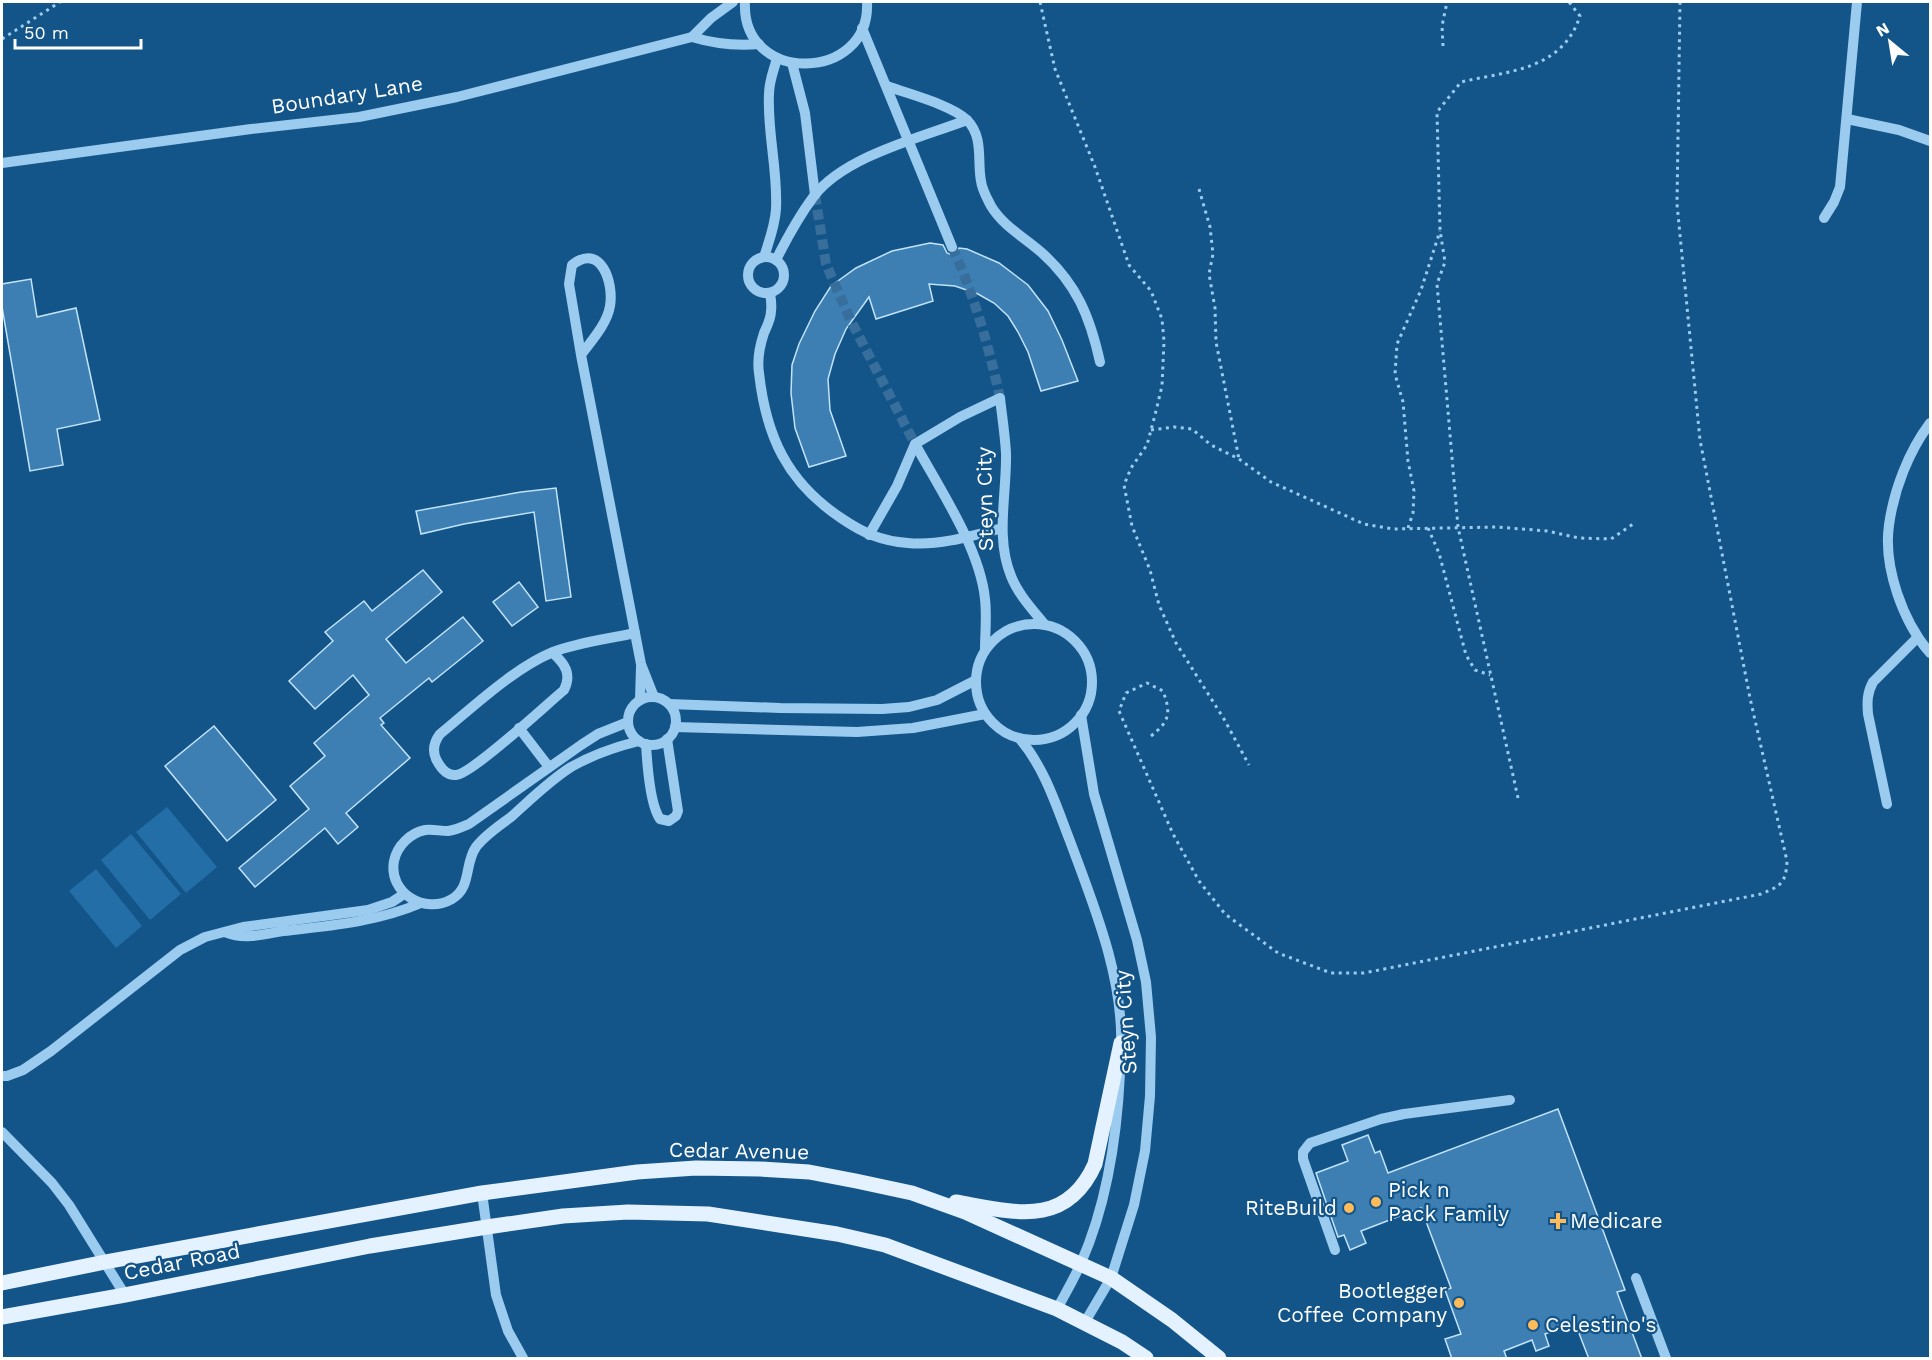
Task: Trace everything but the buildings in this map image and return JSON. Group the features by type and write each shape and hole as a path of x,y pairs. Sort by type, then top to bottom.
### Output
{"main road":[{"path":"912,1193 1014,1212 1046,1210 1067,1201 1079,1191 1095,1164 1121,1043"},
{"name":"Cedar Avenue","path":"360,1216 482,1193 637,1172 696,1168 809,1172 912,1193 965,1212 1080,1263 1111,1278 1172,1320 1219,1359"},
{"path":"487,1227 563,1216 628,1212 708,1214 837,1234 885,1245 1057,1309 1122,1342 1146,1359"},
{"name":"Cedar Road","path":"2,1283 360,1216"},
{"name":"Cedar Road","path":"2,1317 370,1246 487,1227"}],"street":[{"name":"Boundary Lane","path":"2,163 250,129 358,117 457,97 692,37 711,18 733,2"},
{"path":"745,2 746,20 759,44 777,58 792,63 813,64 833,58 850,46 862,28 869,4"},
{"path":"1824,218 1840,187 1857,2"},
{"path":"862,28 952,247"},
{"name":"Boundary Lane","path":"692,37 734,46 759,44"},
{"path":"764,257 774,226 776,208 768,94 777,58"},
{"path":"792,63 805,113 815,195"},
{"path":"887,86 945,108 967,120 978,140 981,183 993,210 1005,224 1058,268 1071,284 1093,328 1100,362"},
{"path":"1847,119 1899,130 1930,141"},
{"path":"776,260 790,233 815,195 842,171 868,157 967,120"},
{"path":"764,257 776,260 784,276 780,287 770,293 759,292 748,280 749,268 764,257"},
{"path":"581,355 603,323 610,306 609,281 603,267 591,258 579,260 572,266 569,284 581,355 641,664 654,697"},
{"path":"770,293 771,312 760,347 759,371 764,406 786,463 803,488 825,507 869,535 915,543 966,538 1002,528"},
{"name":"Steyn City","path":"985,650 986,600 981,574 966,538 915,444 1000,398 1006,454 1002,528 1005,557 1019,592 1045,625"},
{"path":"1930,423 1906,465 1889,525 1892,577 1917,638 1930,653"},
{"path":"869,535 897,486 915,444"},
{"path":"1045,625 1063,631 1078,643 1088,660 1092,679 1090,698 1081,715 1069,728 1054,736 1037,740 1020,739 995,725 985,714 978,698 975,680 978,664 985,650 994,640 1017,626 1045,625"},
{"path":"553,652 563,662 568,675 568,682 564,690 476,766 458,776 442,770 435,757 435,741 440,734 519,672 553,652 635,633"},
{"path":"1887,804 1868,714 1869,689 1873,682 1917,638"},
{"path":"640,700 641,664"},
{"path":"667,739 678,811 676,816 669,820 660,819 656,811 642,742 629,730 631,710 640,700 654,697 669,704 882,709 937,700 975,680"},
{"path":"628,722 598,734 549,766 470,824 447,831 424,830 413,835 404,842 394,862 394,873 404,894 421,903 432,905 453,898 462,890 467,880 475,848 558,776 594,755 642,742 660,743 667,739 675,727 674,711 669,704"},
{"path":"675,727 866,732 913,728 985,714"},
{"name":"Steyn City","path":"1081,715 1094,794 1137,940 1146,982 1151,1037 1150,1096 1145,1151 1134,1205 1111,1278 1085,1322"},
{"path":"519,728 549,766"},
{"name":"Steyn City","path":"1020,739 1038,764 1049,786 1086,883 1106,947 1118,999 1121,1043 1119,1111 1113,1155 1093,1230 1080,1263 1057,1309"},
{"path":"2,1076 23,1070 51,1051 180,950 205,937 243,927 368,910 392,902 404,894"},
{"path":"227,933 244,936 330,926 391,914 421,903"},
{"path":"1335,1250 1304,1159 1303,1152 1310,1143 1381,1119 1404,1114 1510,1100"},
{"path":"2,1132 52,1183 69,1204 125,1295"},
{"path":"482,1193 496,1295 508,1330 523,1359"},
{"path":"1636,1278 1666,1359"}],"path":[{"path":"2,39 60,2"},
{"path":"1040,2 1039,6 1055,69 1095,167 1129,265 1151,291 1162,320 1164,341 1162,386 1147,445 1131,468 1124,485 1132,526 1150,570 1159,605 1176,643 1224,719 1249,765"},
{"path":"1443,46 1442,26 1447,2"},
{"path":"1518,798 1458,527 1437,284 1444,262 1440,230 1437,112 1461,82 1506,74 1539,64 1560,47 1576,29 1580,16 1569,2"},
{"path":"1151,736 1164,726 1170,708 1163,690 1147,683 1126,693 1119,711 1173,834 1199,881 1225,914 1278,953 1331,973 1364,973 1761,894 1778,887 1786,876 1787,861 1750,698 1700,440 1677,204 1680,2"},
{"path":"1199,189 1210,227 1213,254 1209,274 1215,309 1216,342 1239,459"},
{"path":"1407,528 1413,513 1414,491 1408,461 1402,402 1395,374 1397,344 1421,290 1440,230"},
{"path":"1151,430 1174,427 1192,429 1211,445 1239,459 1271,482 1364,524 1393,529 1507,528 1547,531 1579,538 1611,539 1636,522"},
{"path":"1428,528 1439,553 1466,655 1475,670 1491,676"}],"shaded area":[{"path":"167,807 217,867 186,893 136,832"},
{"path":"131,834 181,894 150,920 101,860"},
{"path":"96,869 142,926 116,948 69,891"}],"tunnel":[{"path":"815,195 826,264 851,321 915,444"},
{"path":"952,247 980,321 1000,398"}],"place":[{"name":"Pick n Pack Family","path":"1376,1202"},
{"name":"RiteBuild","path":"1349,1208"},
{"name":"Medicare","path":"1558,1221"},
{"name":"Bootlegger Coffee Company","path":"1459,1303"},
{"name":"Celestino's","path":"1533,1325"}]}
